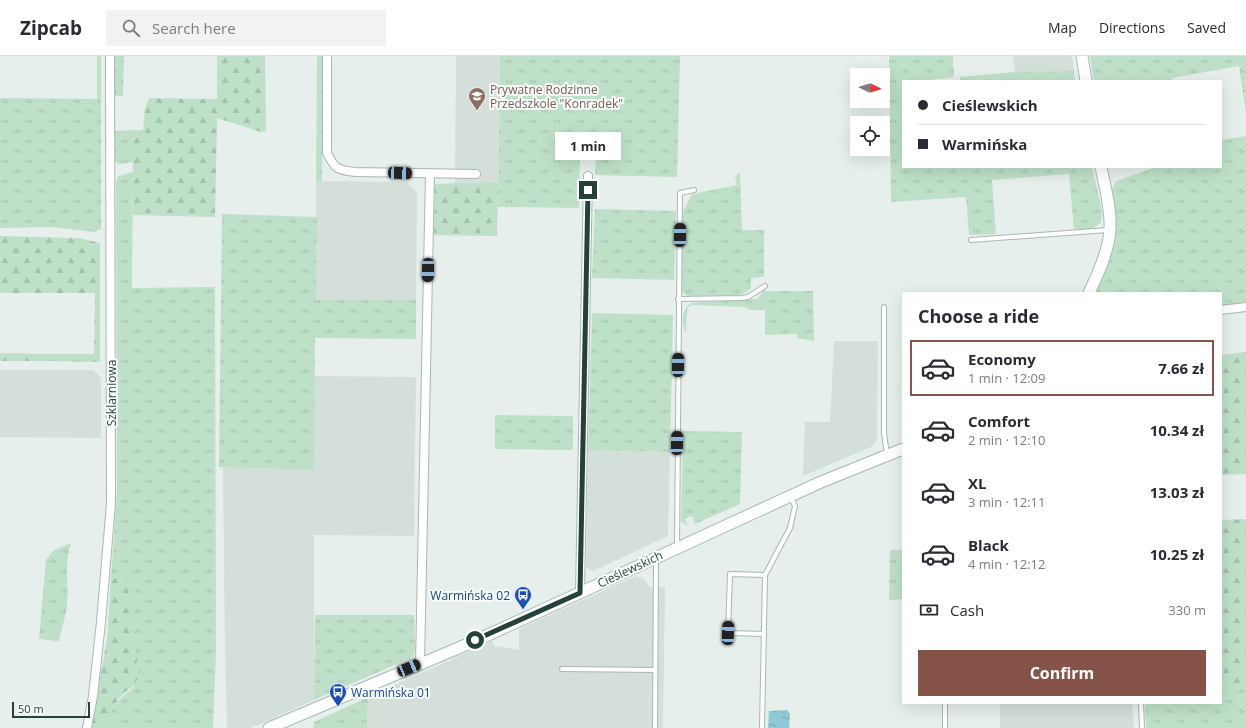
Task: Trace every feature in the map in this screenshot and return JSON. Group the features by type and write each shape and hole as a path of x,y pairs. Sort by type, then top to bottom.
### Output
{"street":[{"name":"Szklarniowa","path":"87,728 93,696 102,622 111,503 110,56"},
{"path":"327,56 327,153 332,164 339,170 355,172 476,174"},
{"path":"1082,56 1086,80"},
{"path":"1089,292 1105,254 1110,230 1109,205 1102,168"},
{"path":"420,663 430,174"},
{"path":"580,593 588,176"},
{"path":"1222,310 1246,307"},
{"name":"Cieślewskich","path":"269,728 580,593 677,547 791,496 902,449"}],"lane":[{"path":"677,547 680,193 694,190"},
{"path":"971,240 1110,230"},
{"path":"678,299 742,298 748,297 765,286"},
{"path":"884,307 884,433 887,455"},
{"path":"762,728 765,575 790,528 795,506 791,496"},
{"path":"655,728 656,557"},
{"path":"764,634 728,633 730,574 765,575"},
{"path":"562,669 655,670"},
{"path":"945,704 945,728"},
{"path":"1140,704 1142,728"}],"shaded area":[{"name":"Prywatne Rodzinne Przedszkole \"Konradek\"","path":"456,56 500,56 498,183 455,183"},
{"path":"1013,56 1072,56 1074,71 1015,72"},
{"path":"316,181 407,182 417,193 416,300 316,300"},
{"path":"834,341 878,341 877,440 873,446 803,476 805,422 830,422"},
{"path":"0,370 93,370 101,378 101,438 0,437"},
{"path":"314,376 416,377 414,536 314,535 314,700 251,728 228,728 225,652 223,467 314,470"},
{"path":"588,450 670,452 668,536 593,571 586,567"},
{"path":"636,576 643,578 649,587 665,587 663,728 367,728 368,697 493,641 494,646 519,650 519,629"},
{"path":"1000,704 1132,704 1134,728 1000,728"}],"green space":[{"path":"97,56 101,56 101,99 97,99"},
{"path":"115,56 124,56 123,96 115,96"},
{"path":"217,56 265,56 266,131 261,132 217,118 215,217 133,215 133,130 143,130 145,109 149,98 217,99"},
{"path":"317,56 323,56 322,181 316,181"},
{"path":"500,56 680,56 677,177 595,175 597,137 580,143 579,208 498,207"},
{"path":"889,56 953,56 954,77 929,80 902,80 902,168 1092,168 1102,210 1101,223 1091,229 1074,229 1069,174 992,180 996,234 969,235 966,197 891,202"},
{"path":"1090,56 1246,56 1246,114 1239,66 1172,78 1172,80 1094,80"},
{"path":"1074,71 1075,80 960,80 960,77 1015,72"},
{"path":"0,98 101,99 101,229 95,232 53,227 0,228"},
{"path":"133,130 133,162 119,164 115,161 115,131"},
{"path":"1246,136 1246,303 1222,306 1222,292 1095,292 1110,253 1114,208 1112,190 1116,181 1154,168 1222,168 1222,140"},
{"path":"133,172 132,288 215,287 216,652 213,728 105,728 106,722 115,705 134,687 127,581 111,578 117,492 116,182 118,176"},
{"path":"740,172 742,230 764,230 764,277 751,278 751,289 741,295 689,296 684,294 681,289 683,211 692,194 737,185 735,177"},
{"path":"498,183 497,236 434,235 435,184"},
{"path":"595,209 676,211 674,280 592,278"},
{"path":"222,214 317,217 316,300 416,300 416,339 315,338 314,470 219,467"},
{"path":"0,236 79,238 100,243 100,362 94,362 95,293 0,293"},
{"path":"765,289 765,291 813,291 814,341 797,338 797,334 765,335 765,310 750,310 746,307 691,305 687,309 686,332 683,324 683,316 684,312 691,303 757,299"},
{"path":"592,313 673,315 670,452 588,450"},
{"path":"1246,352 1246,474 1222,475 1222,355"},
{"path":"0,353 45,354 45,361 0,361"},
{"path":"45,354 94,354 94,362 45,361"},
{"path":"495,415 573,416 573,450 495,449"},
{"path":"683,431 742,432 740,504 695,524 692,516 685,519 688,526 681,522"},
{"path":"1246,519 1246,683 1222,683 1222,520"},
{"path":"71,543 68,558 66,610 59,641 39,639 46,560 53,551"},
{"path":"890,550 902,550 902,599 889,600"},
{"path":"111,578 127,580 139,675 134,685 117,701 109,715 105,728 90,728 107,640"},
{"path":"315,615 414,615 415,651 413,656 406,660 314,700"},
{"path":"1222,683 1246,683 1246,728 1146,728 1145,704 1222,704"},
{"path":"368,697 367,728 313,728 314,722"}],"water":[{"path":"787,710 790,714 789,728 768,728 769,711"}],"place":[{"name":"Prywatne Rodzinne Przedszkole \"Konradek\"","path":"477,111"},
{"name":"Warmińska 02","path":"523,610"},
{"name":"Warmińska 01","path":"338,707"}],"route":[{"path":"475,640 580,593 588,190"}]}
